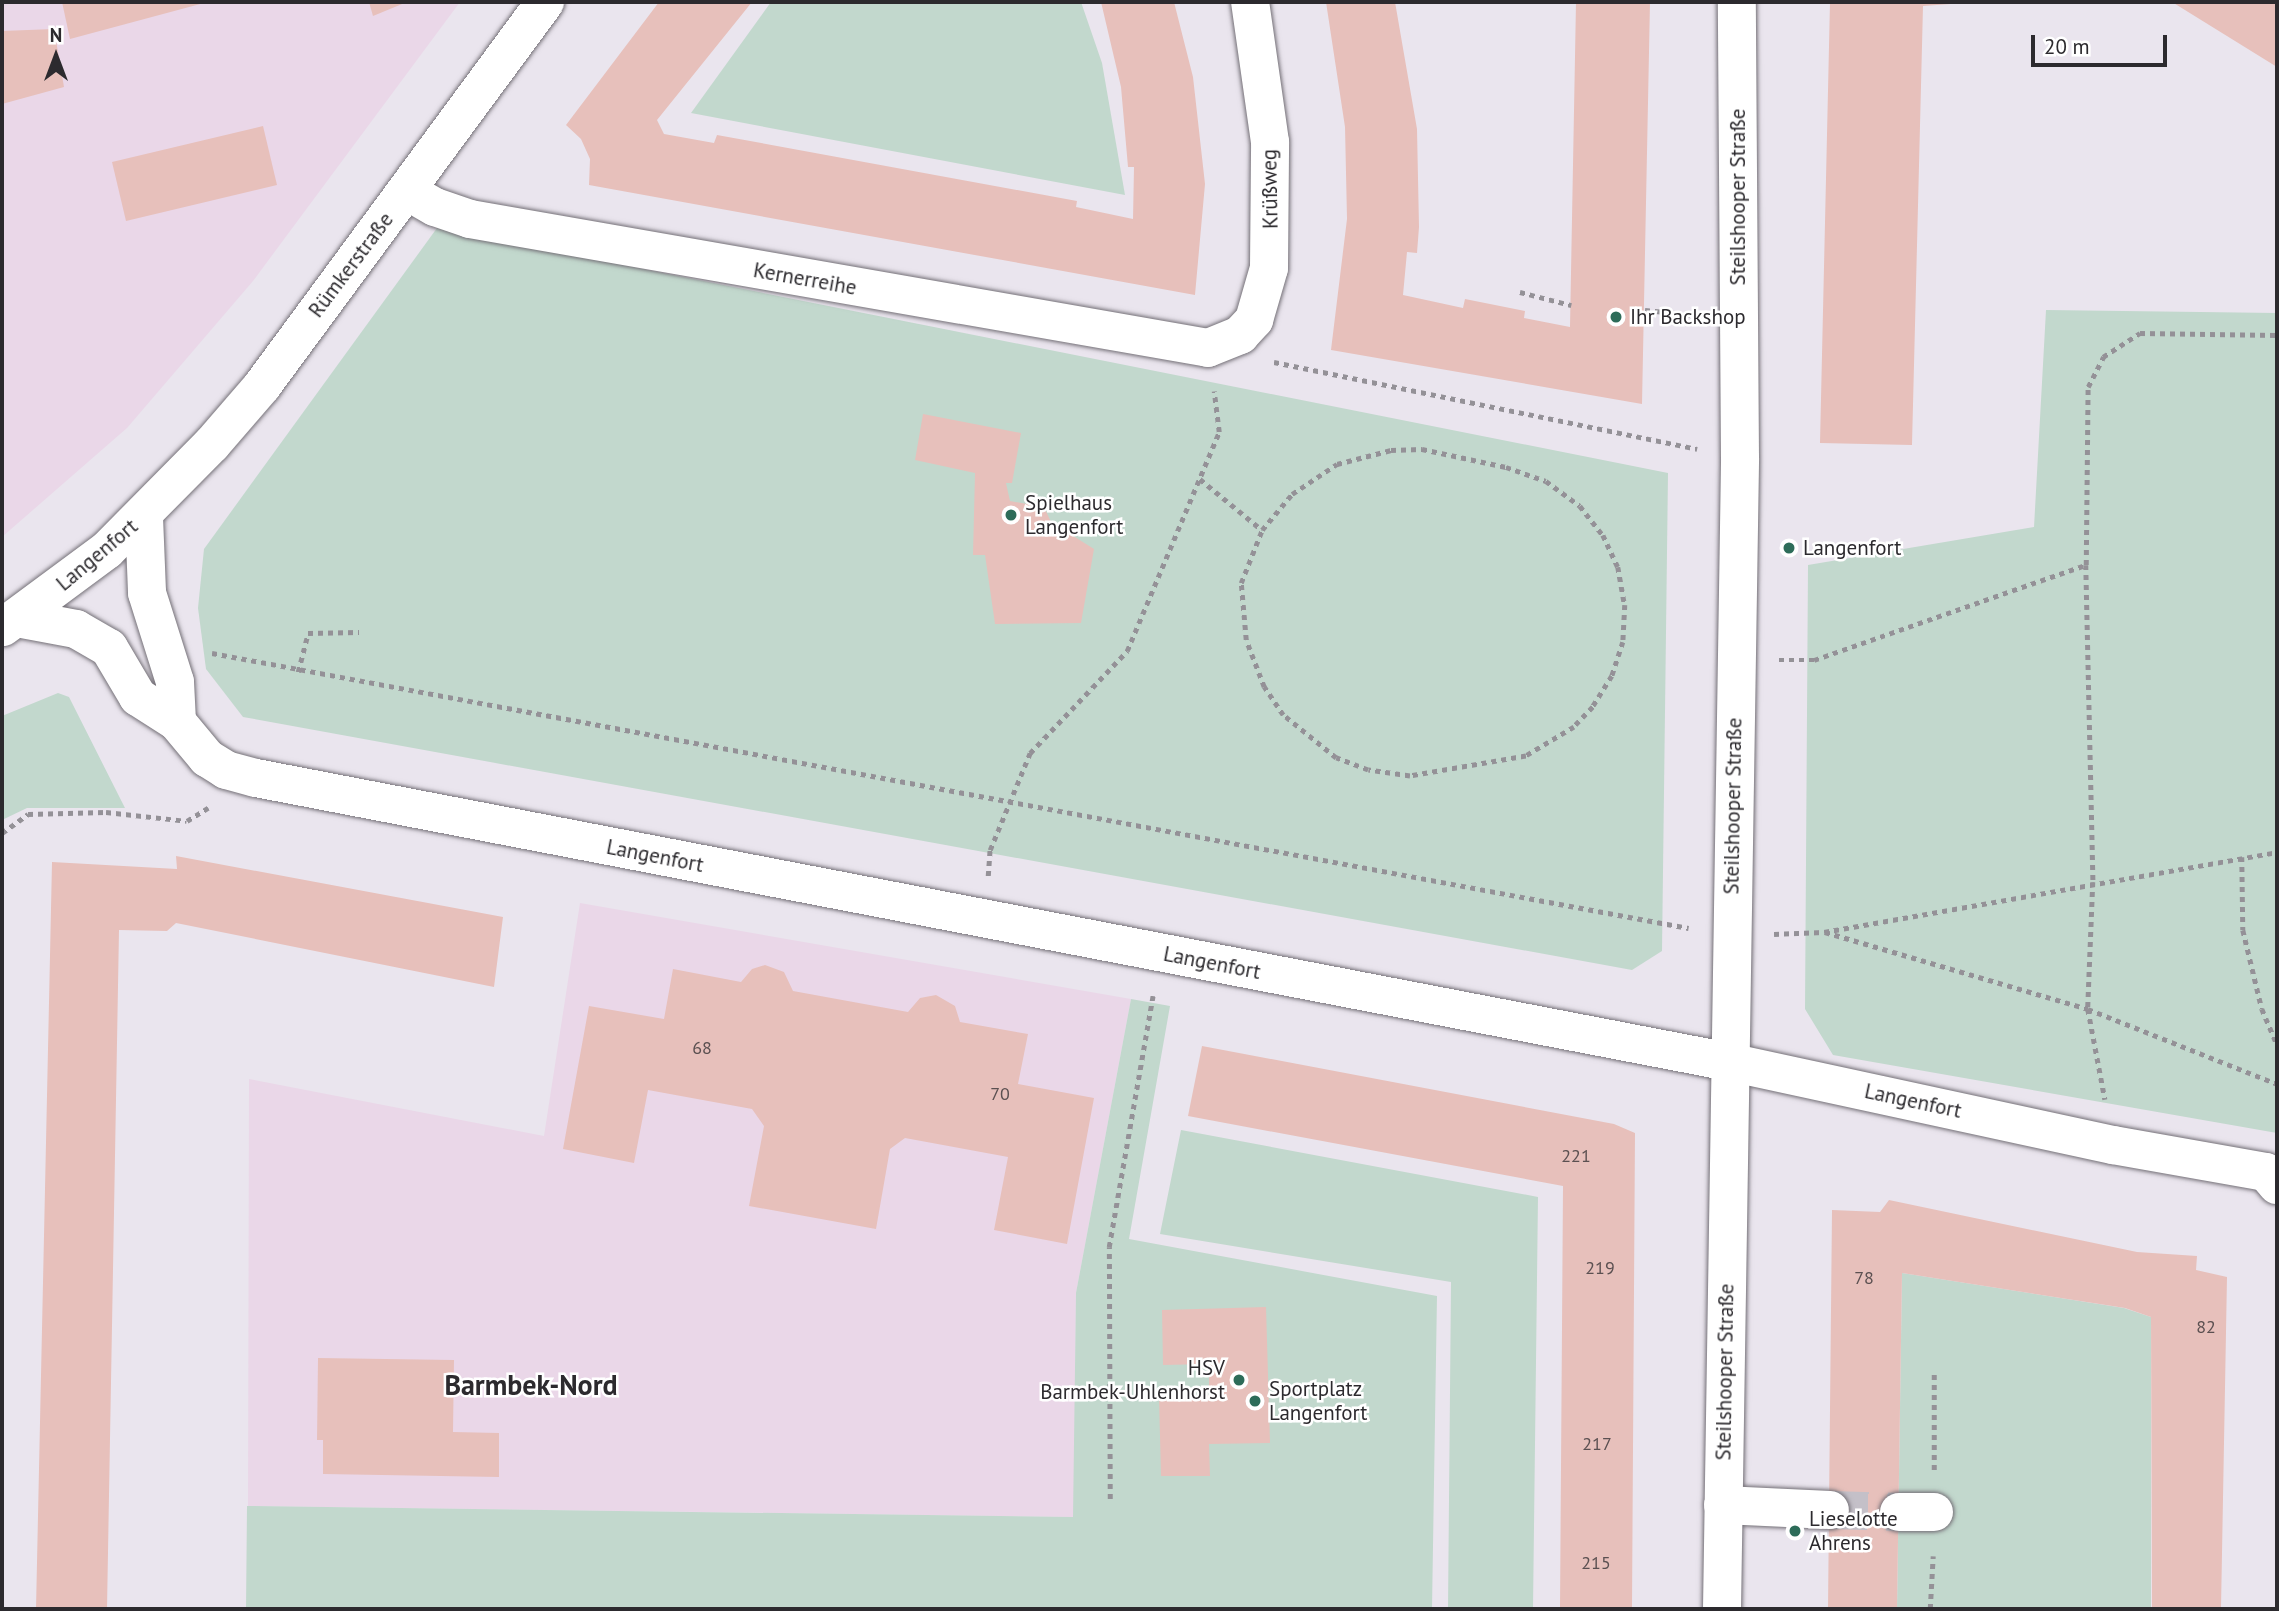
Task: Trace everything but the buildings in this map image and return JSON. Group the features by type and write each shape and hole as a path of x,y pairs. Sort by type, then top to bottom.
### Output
{"street":[{"name":"Rümkerstraße","path":"144,517 262,386 545,2"},
{"name":"Krüßweg","path":"1208,348 1240,335 1254,320 1269,268 1270,142 1250,2"},
{"name":"Steilshooper Straße","path":"1722,1609 1740,458 1737,2"},
{"name":"Kernerreihe","path":"407,191 435,207 470,219 1208,348"},
{"name":"Langenfort","path":"10,623 144,517"},
{"name":"Langenfort","path":"144,517 148,593 175,682 177,722"},
{"name":"Langenfort","path":"10,623 91,636 109,648 138,697 177,722 206,758 226,770 256,778 1729,1062 2272,1179"},
{"path":"1723,1506 1830,1510"}],"path":[{"path":"1520,292 1571,305"},
{"path":"1645,310 1739,319"},
{"path":"2113,1145 2088,1009 2093,882 2086,565 2088,387 2103,356 2140,333 2277,335"},
{"path":"985,919 990,850 1012,804 1031,753 1127,651 1219,432 1208,348 1740,458"},
{"path":"1422,449 1506,467 1546,481 1580,506 1603,535 1618,568 1625,605 1623,642 1612,676 1593,707 1574,727 1526,756 1410,776 1368,770 1336,758 1283,715 1264,687 1246,640 1241,583 1262,530 1292,494 1337,464 1391,450 1422,449"},
{"path":"1200,479 1262,530"},
{"path":"1736,661 1814,660 2086,565"},
{"path":"298,672 308,633 359,632"},
{"path":"204,651 298,672 1731,936"},
{"path":"2,833 28,814 106,812 187,821 256,778"},
{"path":"2277,852 2093,882 1824,932 2088,1009 2277,1084"},
{"path":"2242,857 2243,930 2262,1009 2277,1044"},
{"path":"1110,1499 1109,1247 1161,954"}],"shaded area":[{"path":"2,2 460,2 253,281 127,428 2,537"},
{"path":"580,903 1131,999 1076,1293 1074,1517 248,1506 249,1079 544,1136"}],"green space":[{"path":"771,2 1081,2 1102,63 1125,195 691,113"},
{"path":"437,228 1668,473 1662,951 1632,970 243,717 206,669 198,608 204,549"},
{"path":"2046,310 2277,313 2277,1133 1833,1055 1805,1009 1808,565 2034,527"},
{"path":"58,693 69,697 125,808 27,808 2,820 2,716"},
{"name":"Sportplatz Langenfort","path":"1131,999 1170,1006 1129,1239 1437,1296 1432,1609 246,1609 247,1506 1073,1517 1076,1293"},
{"path":"1181,1130 1538,1197 1533,1609 1448,1609 1451,1282 1160,1234"},
{"path":"1902,1273 2124,1308 2151,1317 2151,1609 1897,1609"}],"tunnel":[{"path":"1830,1510 1899,1512"}],"place":[{"name":"Ihr Backshop","path":"1616,317"},
{"name":"Spielhaus Langenfort","path":"1011,515"},
{"name":"Langenfort","path":"1789,548"},
{"name":"HSV Barmbek-Uhlenhorst","path":"1239,1380"},
{"name":"Sportplatz Langenfort","path":"1255,1401"},
{"name":"Lieselotte Ahrens","path":"1795,1531"}],"district":[{"name":"Barmbek-Nord","path":"531,1385"}]}
